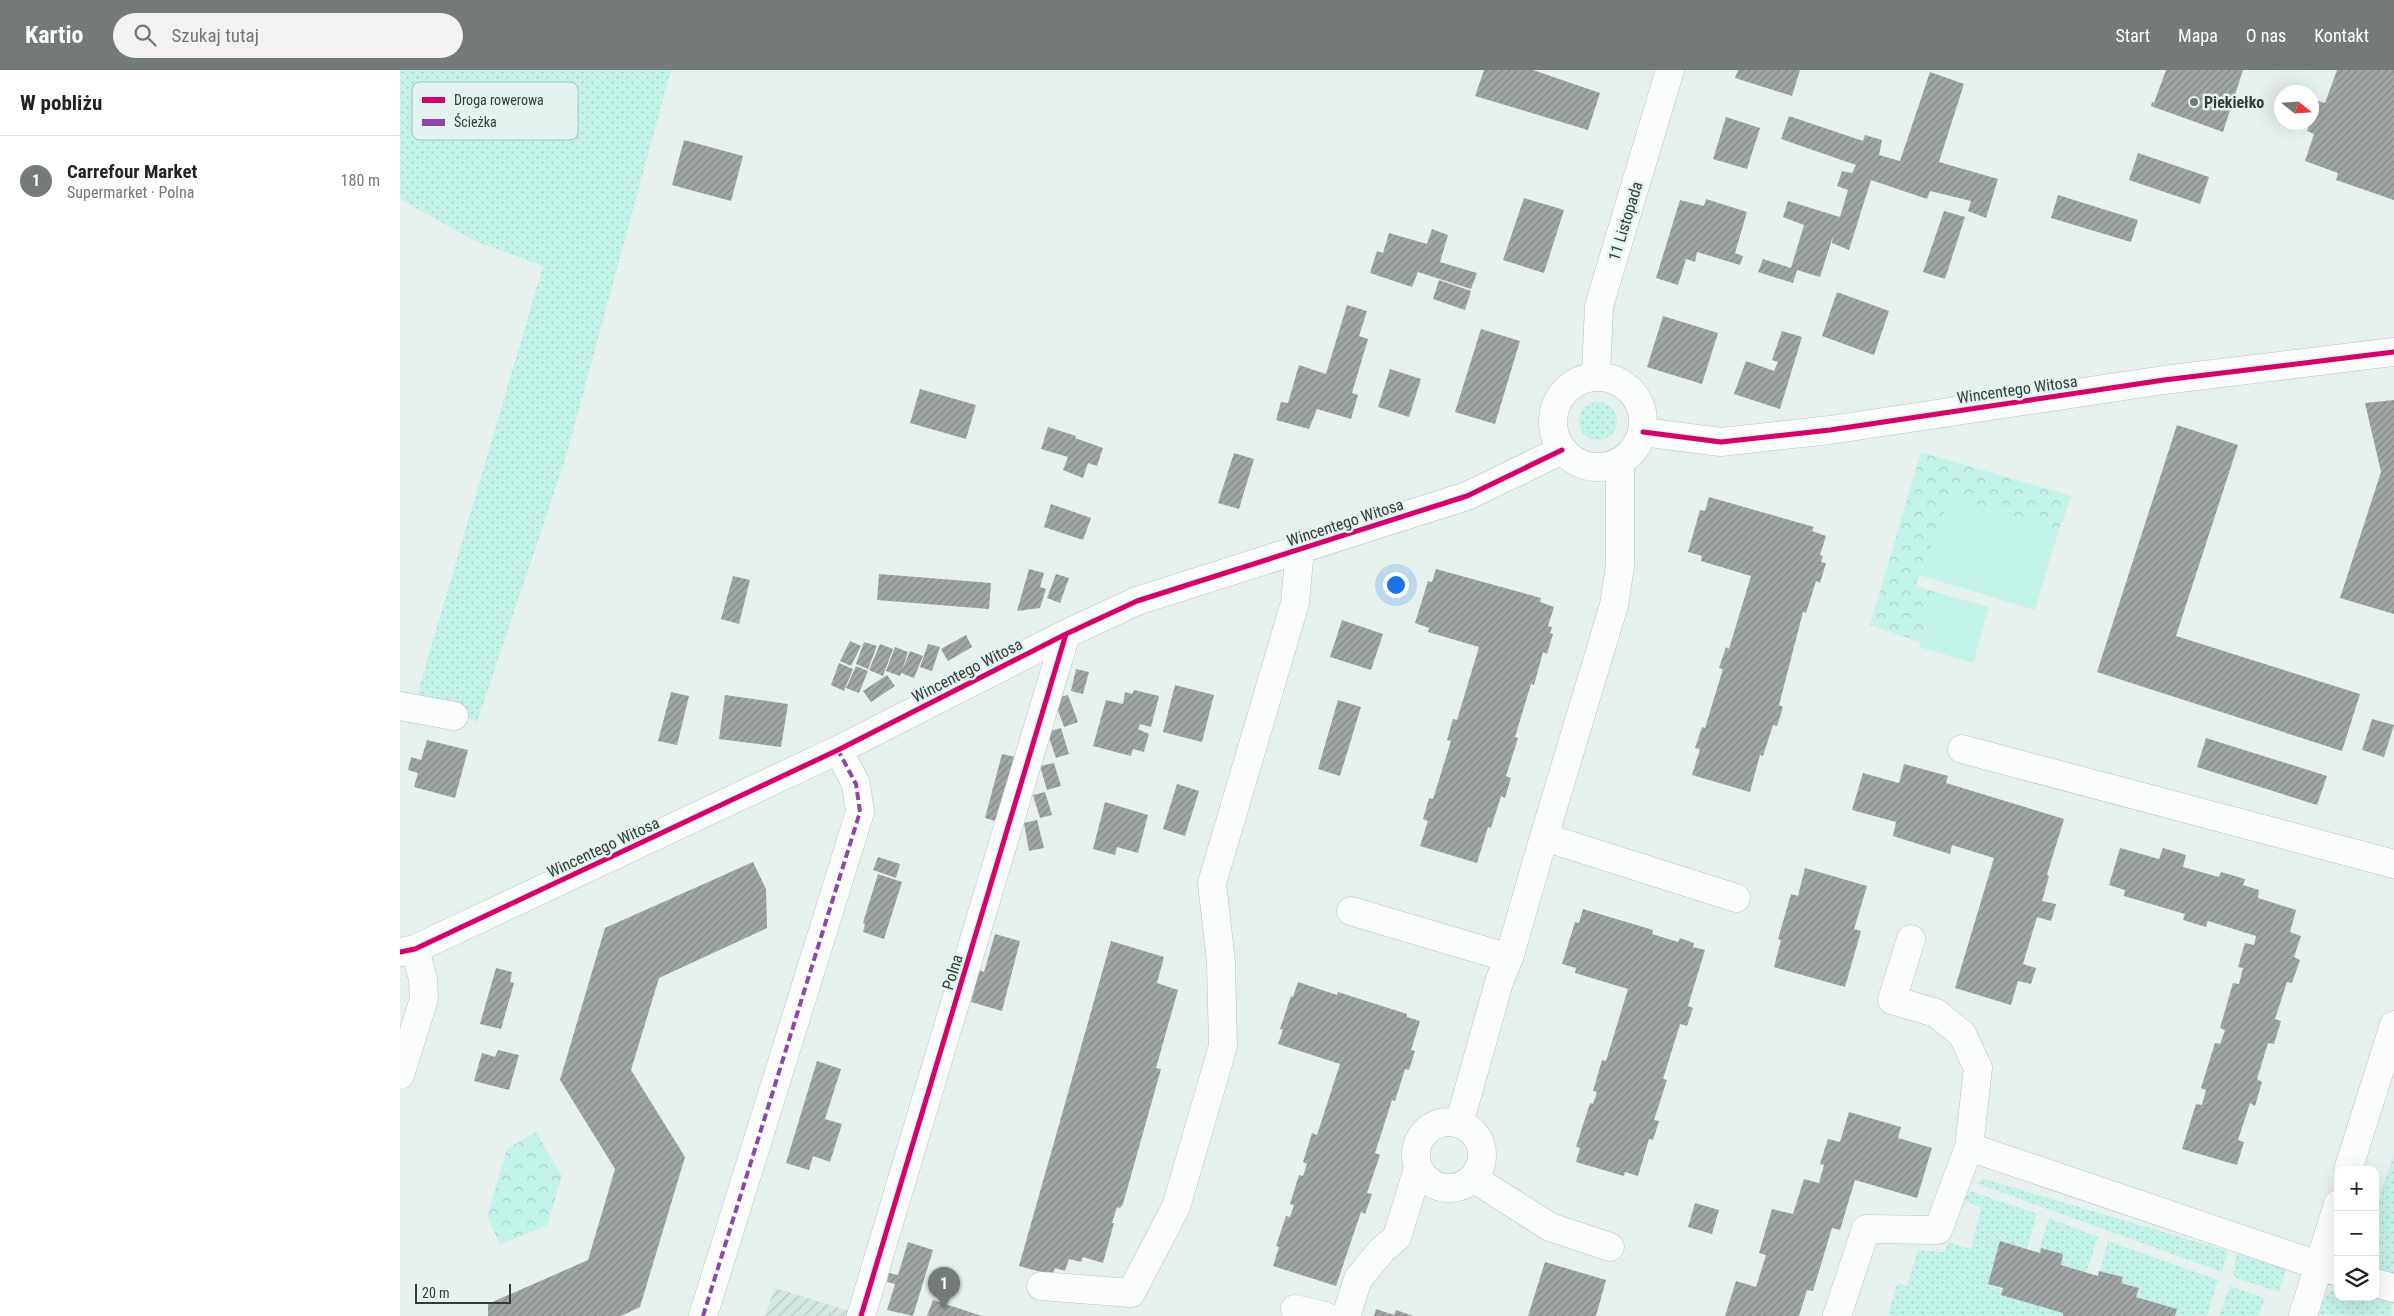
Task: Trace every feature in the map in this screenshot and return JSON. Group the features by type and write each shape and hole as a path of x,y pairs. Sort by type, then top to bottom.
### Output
{"street":[{"name":"11 Listopada","path":"1596,375 1599,306 1670,70"},
{"name":"Wincentego Witosa","path":"1643,432 1721,442 1830,430 2164,380 2394,352"},
{"path":"1596,375 1627,386 1641,406 1643,432 1635,450 1620,463 1600,468 1581,465 1562,450 1552,429 1557,401 1576,381 1596,375"},
{"name":"Wincentego Witosa","path":"408,951 838,750 1066,634 1137,601 1468,496 1562,450"},
{"path":"1459,1124 1500,979 1509,958 1614,605 1620,566 1620,463"},
{"path":"1041,1286 1131,1293 1176,1207 1223,1046 1221,962 1212,883 1295,603 1300,549"},
{"name":"Polna","path":"861,1316 1066,634"},
{"path":"400,706 454,716"},
{"path":"1962,749 2394,864"},
{"path":"703,1316 860,812 856,784 838,750"},
{"path":"1544,837 1736,898"},
{"path":"1351,911 1509,958"},
{"path":"1837,1316 1866,1229 1938,1230 1969,1147 1978,1068 1962,1034 1936,1013 1892,1000 1911,938"},
{"path":"400,1075 424,999 423,979 408,951"},
{"path":"2349,1166 2394,1025"},
{"path":"1443,1123 1459,1124 1469,1129 1481,1147 1482,1158 1479,1169 1473,1178 1454,1188 1443,1188 1433,1185 1418,1169 1415,1158 1416,1147 1428,1129 1443,1123"},
{"path":"1969,1147 2328,1269"},
{"path":"1346,1316 1358,1279 1382,1250 1397,1236 1418,1169"},
{"path":"1473,1178 1550,1227 1610,1248"},
{"path":"2303,1316 2328,1269 2337,1211"},
{"path":"2379,1284 2394,1288"},
{"path":"1295,1309 1325,1316"}],"shaded area":[{"path":"775,1288 866,1316 765,1316"}],"green space":[{"path":"400,70 671,70 565,460 477,722 417,695 543,266 475,241 400,199"},
{"path":"1598,402 1611,408 1617,421 1611,434 1598,440 1585,434 1579,421 1585,408"},
{"path":"1921,452 2072,496 2059,529 1950,498 1915,586 1935,592 1920,642 1870,625"},
{"path":"1950,498 2059,529 2035,610 1919,575"},
{"path":"1935,592 1989,607 1973,663 1919,647"},
{"path":"536,1132 562,1176 547,1226 500,1244 487,1216 507,1149"},
{"path":"2394,1152 2394,1281 2379,1277 2379,1200"},
{"path":"1984,1179 2228,1251 2222,1272 1976,1183"},
{"path":"1970,1191 2037,1214 2027,1249 2000,1241 1988,1284 2063,1313 2063,1316 1888,1316 1897,1283 1907,1286 1918,1250 1945,1252 1949,1242 1971,1249 1981,1208 1963,1199"},
{"path":"2049,1218 2098,1237 2086,1273 2061,1265 2063,1254 2041,1248 2040,1253 2038,1252"},
{"path":"2108,1241 2218,1280 2207,1316 2175,1316 2176,1309 2136,1297 2139,1288 2121,1283 2123,1277 2100,1271"},
{"path":"2237,1254 2286,1269 2279,1292 2236,1278 2233,1275"},
{"path":"2230,1286 2262,1297 2264,1300 2259,1316 2219,1316"},
{"path":"2333,1290 2334,1301 2379,1301 2379,1299 2393,1303 2391,1316 2319,1315 2323,1302"}],"building":[{"path":"1484,70 1533,70 1600,93 1588,130 1475,96"},
{"path":"1738,70 1800,70 1792,96 1735,78"},
{"path":"2166,70 2243,70 2223,132 2151,106 2152,102 2154,103"},
{"path":"2337,70 2394,70 2394,200 2336,180 2338,173 2305,161 2314,134 2307,131 2319,130 2319,101 2325,103"},
{"path":"1930,72 1964,84 1939,162 1998,179 1986,218 1968,211 1971,201 1930,191 1927,199 1871,180 1849,250 1832,243 1833,236 1820,277 1797,270 1793,283 1758,272 1763,259 1791,268 1804,225 1783,217 1788,201 1840,217 1848,190 1837,186 1842,171 1852,173 1856,165 1781,139 1789,116 1863,141 1865,135 1882,140 1879,155 1900,161"},
{"path":"1726,117 1760,128 1747,169 1713,159"},
{"path":"684,140 743,156 731,201 672,185"},
{"path":"2138,153 2209,177 2200,204 2129,180"},
{"path":"2058,195 2138,220 2131,242 2051,218"},
{"path":"1524,198 1564,210 1544,273 1503,260"},
{"path":"1706,199 1747,212 1735,253 1743,256 1740,265 1697,252 1695,262 1686,259 1678,285 1656,278 1680,200 1704,206"},
{"path":"1944,211 1965,217 1945,279 1923,272"},
{"path":"1432,229 1448,235 1440,262 1477,273 1471,289 1418,272 1412,287 1370,273 1377,251 1383,253 1389,233 1427,244"},
{"path":"1439,280 1471,291 1465,310 1433,299"},
{"path":"1837,292 1889,311 1874,355 1822,336"},
{"path":"1347,305 1367,311 1359,336 1368,339 1352,393 1358,395 1351,419 1317,409 1309,429 1276,420 1281,402 1288,403 1299,365 1326,374"},
{"path":"1663,316 1718,333 1702,384 1647,367"},
{"path":"1481,329 1520,341 1495,424 1455,412"},
{"path":"1782,331 1802,337 1780,409 1734,394 1746,361 1774,371 1778,362 1772,360"},
{"path":"1390,369 1421,379 1409,417 1378,407"},
{"path":"920,389 976,405 966,439 910,423"},
{"path":"2394,400 2394,614 2340,598 2381,472 2365,403"},
{"path":"2177,425 2238,445 2176,636 2360,694 2342,751 2097,672"},
{"path":"1048,427 1076,436 1075,438 1103,448 1097,466 1088,463 1083,478 1063,470 1068,457 1041,449"},
{"path":"1234,453 1254,459 1239,509 1218,503"},
{"path":"1709,497 1814,527 1812,531 1826,536 1820,555 1823,556 1821,562 1826,563 1820,583 1816,581 1806,613 1803,612 1779,705 1783,707 1777,726 1773,725 1763,756 1760,755 1750,792 1692,775 1700,749 1695,748 1702,727 1705,728 1723,669 1719,668 1726,647 1729,649 1751,576 1701,561 1702,556 1688,552 1700,510 1705,511"},
{"path":"1051,504 1091,518 1083,540 1044,527"},
{"path":"1029,569 1044,573 1040,587 1046,589 1040,608 1017,611"},
{"path":"1436,569 1541,598 1540,602 1554,607 1548,626 1552,627 1550,633 1553,634 1547,654 1543,652 1534,685 1531,684 1515,737 1518,738 1506,776 1511,778 1505,798 1501,796 1491,828 1488,827 1477,863 1420,846 1428,821 1423,819 1429,798 1433,799 1451,741 1447,740 1453,719 1457,720 1479,647 1428,632 1429,628 1415,623 1428,581 1432,582"},
{"path":"879,574 991,583 989,609 877,600"},
{"path":"1056,574 1069,578 1060,603 1047,598"},
{"path":"733,576 750,580 739,624 721,619"},
{"path":"1342,620 1383,634 1371,670 1330,657"},
{"path":"966,635 972,647 948,661 941,649"},
{"path":"850,641 861,646 851,666 840,661"},
{"path":"864,642 877,646 868,669 856,664"},
{"path":"880,644 893,649 883,676 869,670"},
{"path":"928,644 940,647 932,671 920,667"},
{"path":"895,647 908,652 902,671 910,651 923,656 914,678 901,673 900,676 886,671"},
{"path":"839,663 853,669 844,691 831,685"},
{"path":"856,666 868,671 859,693 846,688"},
{"path":"1076,669 1089,672 1083,694 1071,691"},
{"path":"887,675 895,686 871,702 863,691"},
{"path":"1175,685 1214,695 1202,742 1163,732"},
{"path":"1134,690 1159,696 1151,727 1140,724 1138,729 1149,734 1144,752 1133,749 1131,756 1093,746 1106,700 1123,704 1125,692 1132,694"},
{"path":"671,692 689,696 677,745 658,741"},
{"path":"725,695 788,704 781,747 719,739"},
{"path":"1068,695 1078,722 1064,727 1054,699"},
{"path":"1338,700 1361,707 1340,776 1318,769"},
{"path":"2372,719 2394,725 2384,757 2362,750"},
{"path":"1061,728 1069,754 1056,758 1047,732"},
{"path":"2206,738 2327,776 2317,805 2197,767"},
{"path":"427,740 468,750 455,798 414,787 418,773 408,770 411,757 421,760"},
{"path":"1002,754 1023,759 1006,824 985,818"},
{"path":"1054,763 1061,786 1047,790 1040,766"},
{"path":"1904,764 1948,776 1946,783 2064,819 2047,875 2049,876 2042,901 2056,904 2051,921 2037,917 2023,964 2036,968 2031,984 2018,981 2011,1005 1955,988 1994,858 1952,845 1950,854 1893,836 1896,822 1852,810 1863,773 1899,783"},
{"path":"1177,784 1199,791 1185,836 1163,829"},
{"path":"1045,792 1052,815 1040,818 1033,795"},
{"path":"1105,802 1148,815 1138,853 1117,847 1115,855 1093,849"},
{"path":"1037,820 1044,848 1029,851 1024,823"},
{"path":"2120,848 2159,859 2163,848 2186,855 2183,867 2219,877 2221,872 2245,879 2243,885 2259,890 2258,898 2296,910 2290,932 2301,936 2294,957 2300,960 2292,983 2287,982 2275,1019 2281,1021 2274,1044 2268,1043 2257,1079 2262,1082 2255,1106 2250,1103 2238,1140 2244,1142 2237,1165 2182,1149 2196,1104 2202,1105 2206,1090 2201,1088 2215,1043 2220,1044 2225,1030 2220,1028 2233,983 2239,984 2243,968 2238,967 2245,943 2254,945 2256,936 2208,921 2206,927 2183,920 2185,914 2124,896 2125,890 2109,885"},
{"path":"878,857 900,864 896,878 873,870"},
{"path":"753,862 766,889 767,928 659,978 631,1070 685,1157 640,1307 621,1316 488,1316 488,1304 588,1260 615,1169 560,1080 605,928"},
{"path":"1805,868 1867,886 1854,929 1861,931 1845,987 1774,967 1781,940 1778,939 1791,894 1798,896"},
{"path":"878,874 902,882 884,939 863,932 865,924 863,923"},
{"path":"1583,909 1653,930 1652,934 1678,942 1680,938 1694,943 1693,947 1705,950 1688,1006 1693,1008 1687,1026 1680,1024 1663,1079 1667,1080 1654,1120 1659,1121 1653,1140 1649,1139 1638,1176 1625,1172 1624,1176 1576,1162 1580,1148 1576,1147 1590,1103 1593,1104 1597,1092 1593,1091 1602,1060 1606,1061 1628,989 1575,973 1576,968 1562,964 1575,922 1579,923"},
{"path":"995,934 1020,941 1002,1011 971,1002 979,970 984,972"},
{"path":"1111,941 1164,957 1157,983 1178,990 1156,1068 1161,1069 1123,1204 1120,1208 1117,1207 1112,1223 1114,1223 1103,1263 1083,1257 1081,1262 1069,1259 1065,1271 1055,1268 1052,1275 1019,1266"},
{"path":"496,968 512,972 510,982 514,983 501,1029 480,1024"},
{"path":"1298,982 1337,995 1338,992 1407,1014 1407,1017 1420,1021 1411,1050 1415,1051 1409,1070 1405,1069 1395,1101 1392,1100 1375,1153 1380,1155 1367,1193 1372,1194 1365,1214 1361,1212 1336,1286 1273,1266 1279,1247 1276,1246 1286,1216 1290,1217 1294,1205 1290,1204 1299,1175 1303,1176 1307,1164 1303,1162 1312,1133 1317,1135 1340,1064 1278,1044 1283,1030 1280,1029 1291,996 1293,997"},
{"path":"498,1050 519,1055 509,1090 474,1081 482,1053 495,1057"},
{"path":"817,1061 841,1069 825,1119 842,1124 830,1162 813,1156 809,1170 786,1163"},
{"path":"1849,1112 1901,1127 1898,1138 1932,1148 1917,1198 1855,1180 1840,1230 1832,1228 1813,1291 1807,1290 1799,1316 1725,1316 1736,1281 1756,1287 1766,1255 1759,1253 1772,1209 1793,1214 1804,1179 1819,1183 1824,1165 1820,1164 1828,1139 1840,1142"},
{"path":"1695,1203 1719,1210 1712,1234 1688,1227"},
{"path":"2000,1241 2040,1253 2041,1248 2063,1254 2061,1265 2098,1276 2099,1271 2123,1277 2121,1283 2139,1288 2136,1297 2177,1309 2175,1316 2063,1316 2063,1313 2001,1295 2003,1288 1988,1284"},
{"path":"908,1242 933,1250 913,1316 887,1310 895,1284 887,1282 889,1273 898,1275"},
{"path":"1545,1262 1606,1280 1596,1316 1528,1316"},
{"path":"933,1300 982,1316 927,1316"},
{"path":"1376,1309 1394,1315 1396,1310 1413,1316 1374,1316"}],"marked path":[{"path":"703,1316 860,812 856,784 838,750"}],"cycle path":[{"path":"1643,432 1721,442 1830,430 2164,380 2394,352"},
{"path":"400,952 415,949 838,750 1066,634 1137,601 1467,496 1562,450"},
{"path":"861,1316 1066,634"}],"place":[{"name":"Piekiełko","path":"2194,102"},
{"name":"Carrefour Market","path":"944,1308"}]}
